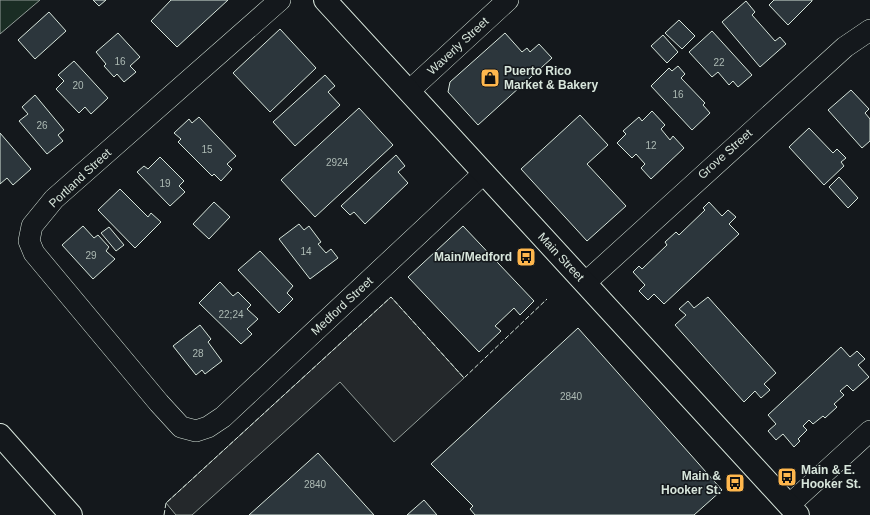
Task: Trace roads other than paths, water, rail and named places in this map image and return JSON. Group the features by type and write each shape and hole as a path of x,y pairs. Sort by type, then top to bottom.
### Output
{"main road":[{"name":"Main Street","path":"325,0 793,510"},
{"path":"0,435 71,515"}],"street":[{"name":"Portland Street","path":"196,431 181,427 159,403 34,253 29,241 32,226 54,200 280,0"},
{"name":"Waverly Street","path":"409,91 508,0"},
{"name":"Grove Street","path":"585,283 845,47 870,30"},
{"name":"Medford Street","path":"196,431 223,417 484,174"},
{"path":"793,510 870,431"}],"place":[{"name":"Puerto Rico Market & Bakery","path":"490,78"},
{"name":"Main/Medford","path":"526,257"},
{"name":"Main & E. Hooker St.","path":"787,477"},
{"name":"Main & Hooker St.","path":"735,483"}]}
